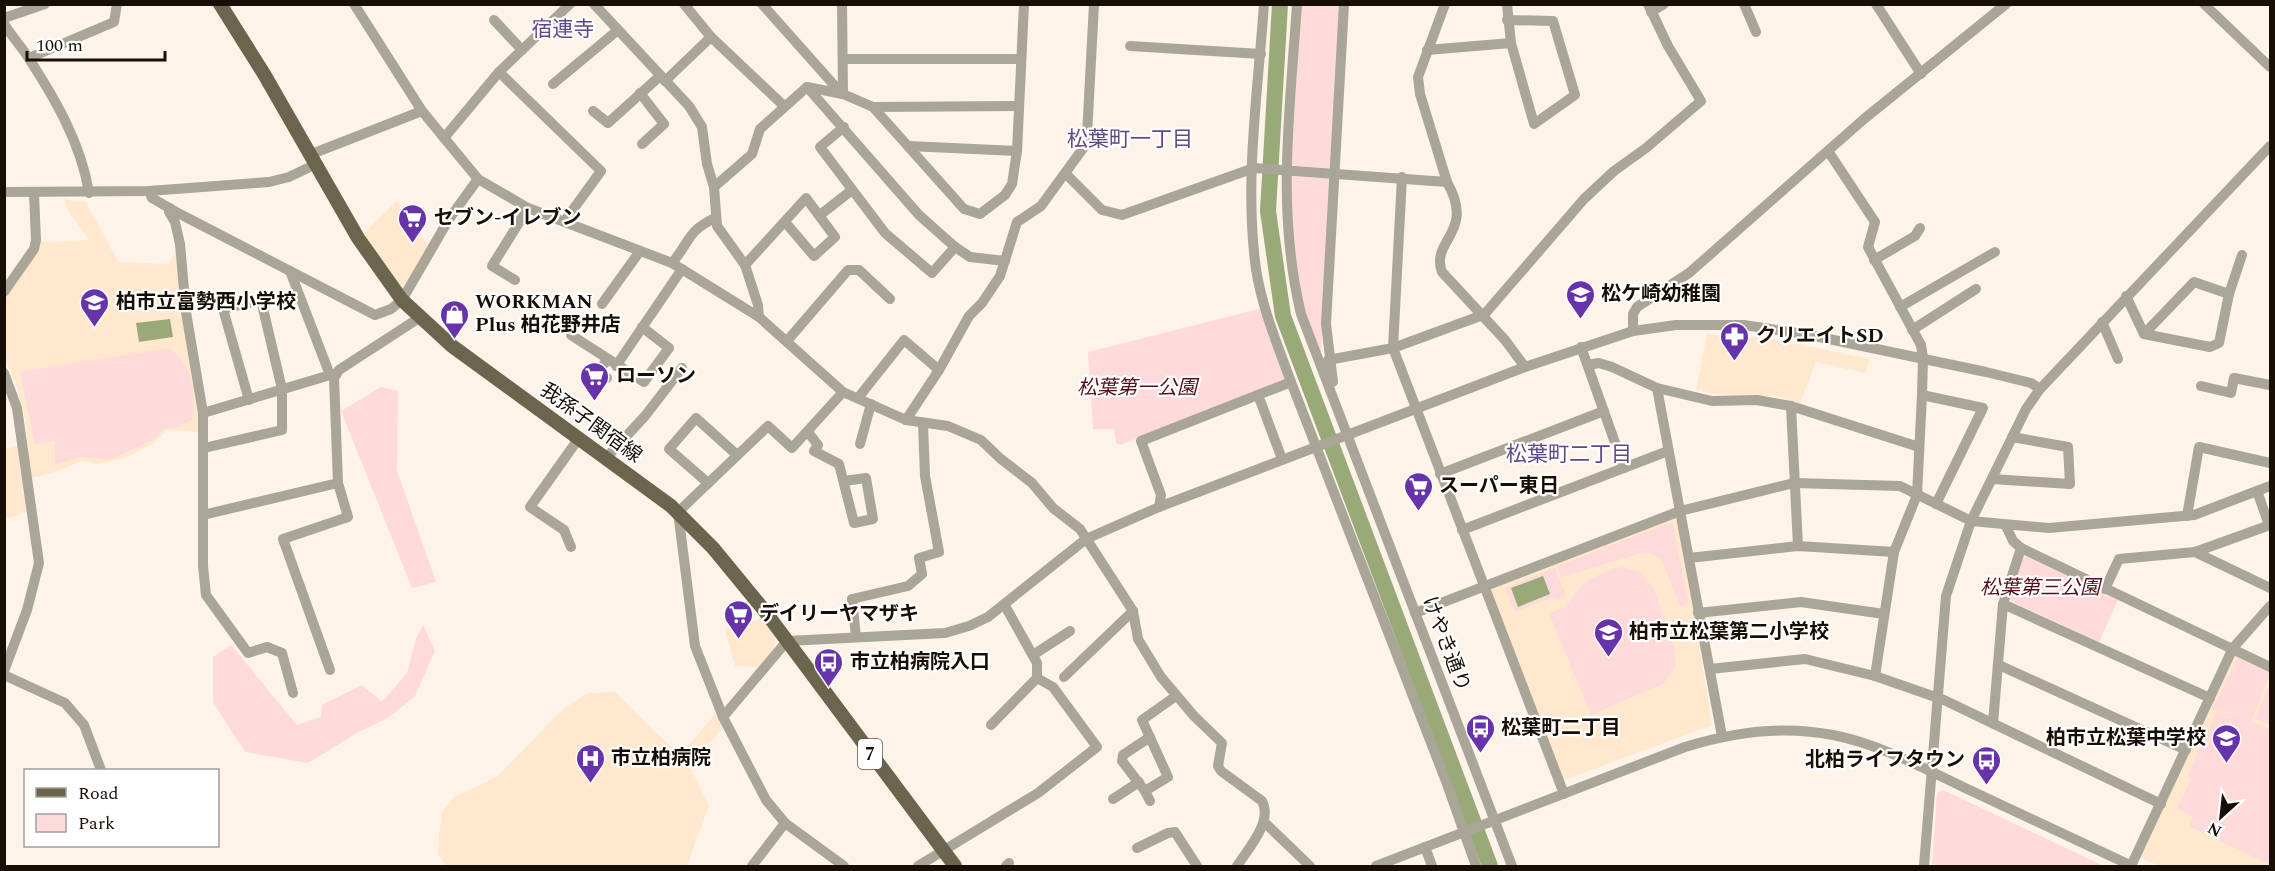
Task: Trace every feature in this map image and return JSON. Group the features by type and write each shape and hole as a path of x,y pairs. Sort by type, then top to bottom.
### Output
{"main road":[{"name":"我孫子関宿線","path":"220,4 264,74 371,260 402,300 419,318 452,345 678,512 728,565 955,867"}],"street":[{"path":"4,18 45,4"},
{"path":"29,58 114,22 117,4"},
{"path":"354,4 422,111 478,179 528,208 677,266 759,317 843,392 906,420 948,426 981,440 1038,488 1053,508 1080,529 1133,611 1138,639 1176,696 1222,743 1218,766 1221,771 1262,801 1266,808 1264,822 1237,867"},
{"path":"444,138 499,72 570,4"},
{"path":"594,4 689,106 702,127 707,164 714,187 715,218 721,233 745,265 758,305 759,317"},
{"path":"684,4 711,37 784,106"},
{"path":"762,4 843,94"},
{"path":"843,4 843,94"},
{"path":"873,107 964,209 980,214 1005,195 1009,189 1017,151 1024,4"},
{"path":"906,420 939,370 969,316 982,303 1000,276 1017,222 1041,206 1084,147 1087,135 1094,4"},
{"path":"1264,4 1257,168 1252,225 1256,271 1269,321 1291,382 1467,832 1476,867"},
{"path":"1297,4 1281,169 1286,225 1292,276 1301,314 1347,435"},
{"path":"1344,4 1326,324 1328,360 1347,435"},
{"path":"1445,4 1418,77 1420,94 1447,182 1459,210 1456,223 1438,262 1442,272 1483,315 1525,367"},
{"path":"1508,4 1508,20 1511,43 1534,124 1575,95 1553,21 1508,20"},
{"path":"1328,360 1393,348 1483,315 1584,199 1614,171 1646,148 1701,101 1649,8 1664,4"},
{"path":"1744,4 1756,32"},
{"path":"1876,4 1921,74"},
{"path":"1633,331 1632,314 1637,307 1689,273 1828,151 2006,4"},
{"path":"2204,4 2271,67"},
{"path":"494,20 522,50"},
{"path":"4,24 29,58 68,125 82,161 89,193"},
{"path":"553,84 618,30"},
{"path":"593,111 608,123 640,93 663,78 711,37"},
{"path":"1427,50 1511,43"},
{"path":"1130,46 1261,54"},
{"path":"843,59 1021,59"},
{"path":"499,72 601,171 564,222"},
{"path":"807,87 843,94 873,107 1018,106"},
{"path":"714,187 752,154 760,129 807,87"},
{"path":"807,87 919,215 970,257 1005,261"},
{"path":"640,93 664,124 642,144"},
{"path":"4,192 34,194 149,191 269,182 289,177 312,160 422,111"},
{"path":"844,127 820,147 885,232 932,273 956,247"},
{"path":"908,146 1017,151"},
{"path":"1924,867 1946,596 1971,521 2012,437 2040,389 2271,146"},
{"path":"1828,151 1875,222 1868,247 1921,345 1923,358 1917,495 1894,552 1875,676"},
{"path":"1066,174 1102,210 1122,215 1257,168 1447,182"},
{"path":"1402,177 1393,348 1564,794"},
{"path":"149,191 152,198 170,208 375,315 391,309 402,300 449,219 478,179"},
{"path":"819,215 852,190"},
{"path":"4,292 34,249 36,240 34,194"},
{"path":"745,265 806,198 835,237 814,256 785,222"},
{"path":"170,208 169,212 175,222 180,244 186,312 203,413 206,595 248,653 267,647 282,653 292,693"},
{"path":"515,280 492,266 528,208"},
{"path":"607,378 598,372 611,363 642,327 677,266 693,230 715,218"},
{"path":"1874,260 1915,236 1920,228"},
{"path":"602,304 640,251"},
{"path":"1900,307 1995,252"},
{"path":"2144,334 2210,347 2219,343 2229,294 2242,255"},
{"path":"787,341 848,270 859,270 890,299"},
{"path":"290,271 334,374 338,483 348,517 284,539 330,670"},
{"path":"2144,334 2194,282 2229,294"},
{"path":"1912,330 1976,289"},
{"path":"2126,296 2144,334"},
{"path":"204,448 282,430 282,390 261,300 223,309 249,400"},
{"path":"203,413 334,374 419,318"},
{"path":"2102,322 2118,359"},
{"path":"723,717 787,641 945,633 977,623 1086,539 1159,507 1416,408 1581,347 1633,331 1676,325 1744,324 1923,358 2031,383 2040,389"},
{"path":"571,335 611,363 644,382 669,348 642,327"},
{"path":"858,398 904,340 939,370"},
{"path":"1581,347 1624,468"},
{"path":"1588,365 1599,363 1657,388 1712,401 1757,400 1791,406 1919,447"},
{"path":"606,458 645,416 682,368"},
{"path":"4,373 17,408 39,562 27,610 4,673 64,703 84,725 101,769"},
{"path":"2200,386 2230,393 2234,378 2271,385"},
{"path":"1159,507 1161,495 1141,441 1291,382"},
{"path":"1657,388 1722,736"},
{"path":"843,392 792,448 768,426 678,512 696,646 723,717 766,800 785,823 844,867"},
{"path":"1258,395 1282,459"},
{"path":"1922,395 1983,408 1936,504"},
{"path":"860,444 871,404"},
{"path":"1791,406 1798,546"},
{"path":"1440,474 1604,411"},
{"path":"708,483 669,449 696,418 737,455"},
{"path":"856,637 852,599 908,586 922,574 920,558 939,552 925,476 923,424"},
{"path":"808,432 818,445 814,451 839,464 844,481"},
{"name":"けやき通り","path":"1347,435 1415,613 1489,822 1512,867"},
{"path":"1992,479 2070,484 2068,447 2012,437"},
{"path":"571,547 564,530 530,507 579,438"},
{"path":"2187,516 2199,447 2271,463"},
{"path":"1462,530 1668,451"},
{"path":"203,515 338,483"},
{"path":"1415,613 1680,511 1794,483 1900,486 1971,521 2006,526 2083,526 2187,516 2226,505 2271,486"},
{"path":"2105,589 2119,559 2195,552 2270,525 2257,491"},
{"path":"2006,526 2013,541 2021,548 2271,666"},
{"path":"1689,558 1798,546 1894,552"},
{"path":"1993,723 2003,604 2021,548"},
{"path":"2195,552 2271,588"},
{"path":"1698,613 1801,602 1884,614"},
{"path":"991,725 1037,678 1037,663 1004,604"},
{"path":"2003,604 2210,698"},
{"path":"1377,866 1685,747 1722,736 1754,731 1786,730 1833,735 1875,748 2131,866 2233,648 2271,606"},
{"path":"1064,677 1133,611"},
{"path":"1033,655 1070,631"},
{"path":"1710,669 1806,659 1875,676 1936,697 2161,804"},
{"path":"1999,665 2186,750"},
{"path":"918,867 1038,793 1097,747 1053,687 1037,678"},
{"path":"1113,799 1145,791 1168,777 1142,720 1176,696"},
{"path":"1145,791 1122,761 1123,755 1150,737"},
{"path":"1264,822 1310,867"},
{"path":"752,867 785,823"},
{"path":"1137,848 1175,832 1197,867"},
{"path":"1425,847 1432,867"}],"shaded area":[{"name":"柏市立富勢西小学校","path":"64,199 86,202 118,262 169,264 175,253 197,378 200,432 167,430 154,443 125,458 98,464 81,461 58,471 31,478 25,419 17,387 5,358 4,300 13,281 41,242 89,240 68,211"},
{"path":"397,201 429,247 403,290 363,234"},
{"path":"170,319 173,337 139,342 136,323"},
{"path":"1707,334 1768,338 1870,359 1865,373 1816,362 1800,403 1776,396 1714,394 1696,390"},
{"path":"19,445 27,512 5,519 5,449"},
{"name":"柏市立松葉第二小学校","path":"1673,517 1678,519 1712,725 1562,781 1490,589"},
{"path":"1543,576 1550,594 1518,607 1511,588"},
{"path":"761,619 775,637 774,649 759,667 735,666 725,629"},
{"name":"柏市立松葉中学校","path":"2238,655 2270,671 2270,866 2159,866 2140,857 2234,657"},
{"name":"市立柏病院","path":"615,692 680,756 716,713 723,728 689,766 709,805 687,866 447,866 438,855 439,836 442,813 454,797 497,777 562,710 587,693"}],"green space":[{"path":"1301,5 1340,5 1331,166 1328,168 1294,166 1291,163"},
{"path":"1293,174 1330,179 1321,353 1304,312 1295,268 1290,177"},
{"name":"松葉第一公園","path":"1263,308 1287,381 1120,445 1116,443 1114,429 1093,429 1088,352"},
{"path":"169,348 183,362 191,380 194,400 192,420 174,428 163,429 153,440 110,459 79,457 55,465 55,441 35,444 20,372"},
{"path":"381,387 398,391 397,471 436,582 412,588 341,411"},
{"path":"1672,522 1689,603 1680,606 1661,558 1645,552 1561,577 1557,566"},
{"name":"松葉第三公園","path":"2027,557 2118,600 2099,642 2011,601 2010,597 2023,558"},
{"path":"1621,567 1640,572 1654,589 1675,651 1676,666 1663,684 1591,715 1549,613 1566,607 1577,591 1589,581 1602,573"},
{"path":"1555,568 1566,596 1556,601 1554,597 1515,612 1505,588"},
{"path":"423,625 435,651 415,696 388,718 357,733 308,763 245,752 213,702 213,657 231,645 297,725 321,717 322,705 362,685 382,702 407,673 416,639"},
{"name":"柏市立松葉中学校","path":"2238,658 2270,674 2251,721 2270,730 2270,865 2189,826 2193,817 2177,809 2191,779 2188,775 2216,714 2232,713 2244,718 2235,713 2212,709"},
{"path":"2270,682 2270,725 2255,719"},
{"path":"1943,790 2104,866 1932,866 1937,793"}],"waterway":[{"path":"1280,4 1268,211 1283,316 1490,866"}],"place":[{"name":"セブン-イレブン","path":"413,244"},
{"name":"松ケ崎幼稚園","path":"1580,320"},
{"name":"柏市立富勢西小学校","path":"95,328"},
{"name":"WORKMAN Plus 柏花野井店","path":"454,340"},
{"name":"クリエイトSD","path":"1735,362"},
{"name":"ローソン","path":"595,402"},
{"name":"スーパー東日","path":"1418,512"},
{"name":"デイリーヤマザキ","path":"738,640"},
{"name":"柏市立松葉第二小学校","path":"1608,658"},
{"name":"市立柏病院入口","path":"829,688"},
{"name":"松葉町二丁目","path":"1480,754"},
{"name":"柏市立松葉中学校","path":"2227,764"},
{"name":"市立柏病院","path":"590,784"},
{"name":"北柏ライフタウン","path":"1986,786"}],"district":[{"name":"宿連寺","path":"563,30"},
{"name":"松葉町一丁目","path":"1130,140"},
{"name":"松葉町二丁目","path":"1569,455"}]}
